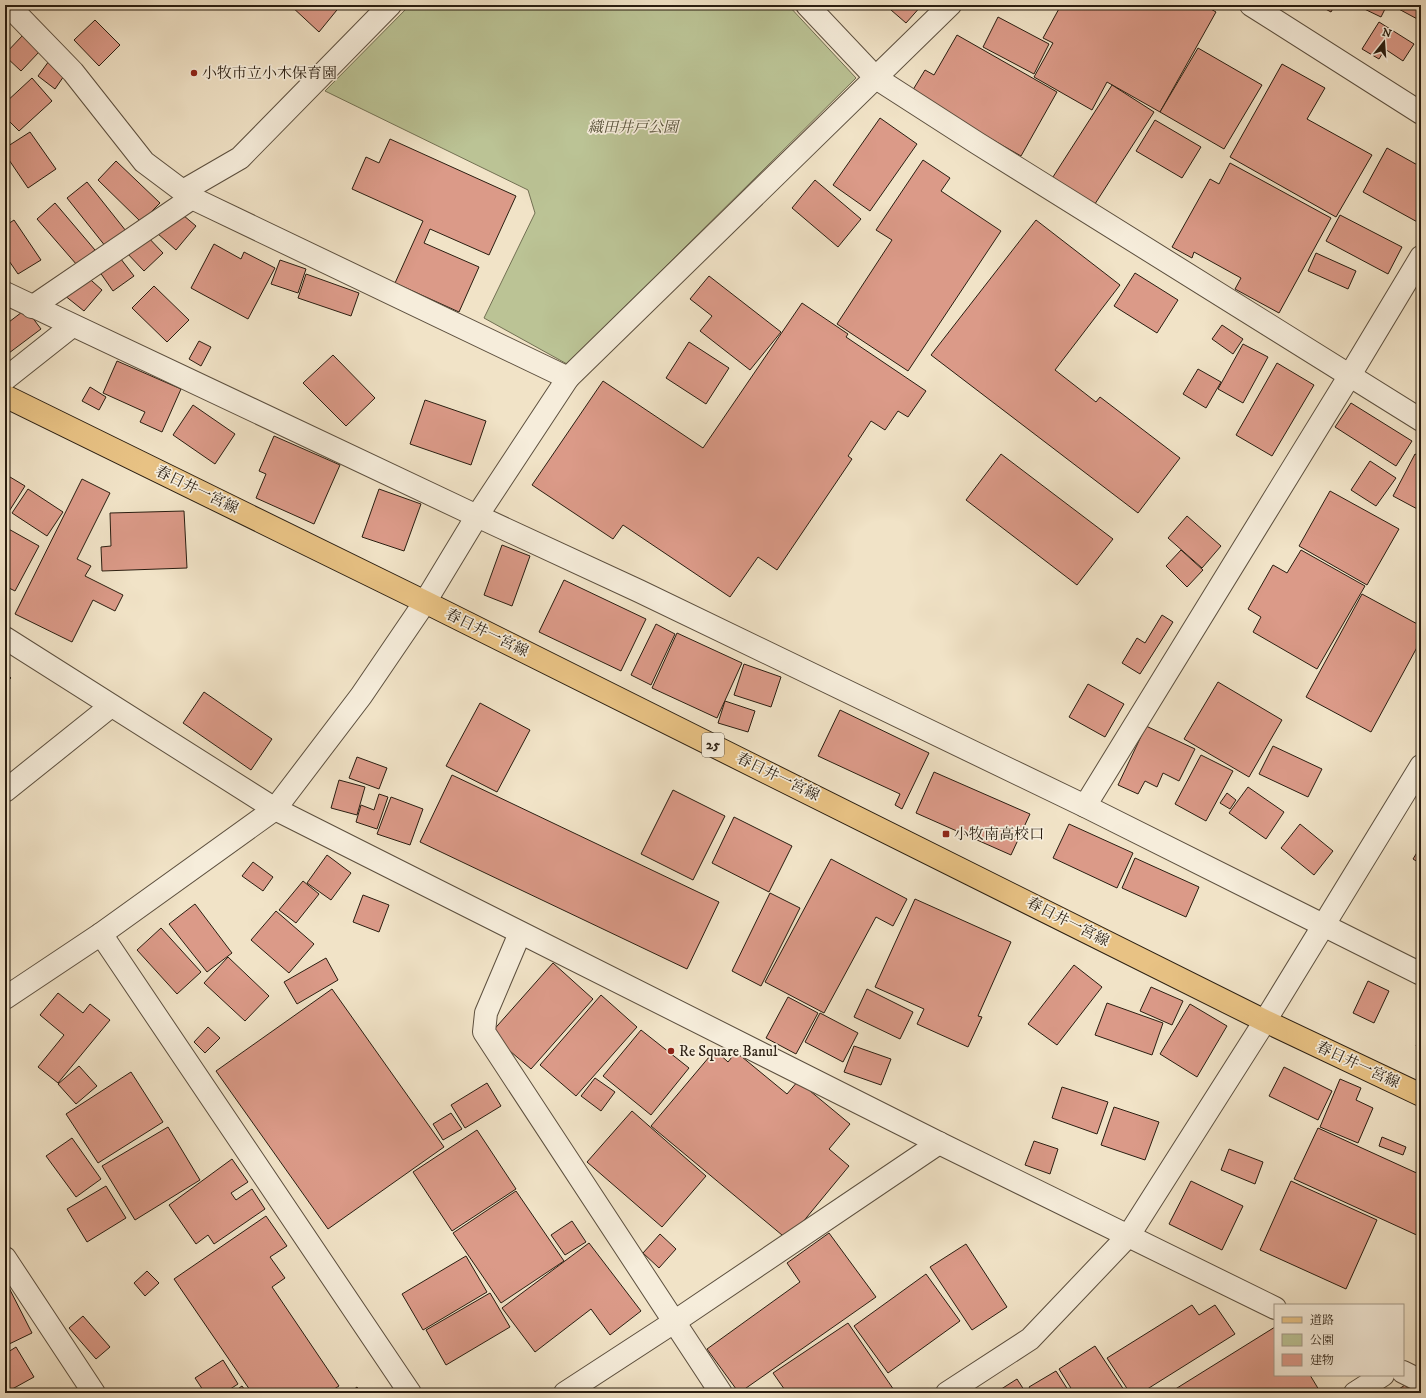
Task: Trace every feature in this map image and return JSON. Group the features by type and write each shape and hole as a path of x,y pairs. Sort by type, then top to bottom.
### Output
{"main road":[{"name":"春日井一宮線","path":"5,396 425,602 1265,1021 1421,1095"}],"street":[{"path":"8,5 73,72 144,162 188,195 568,378"},
{"path":"32,306 240,158 390,5"},
{"path":"808,5 876,78 1421,420"},
{"path":"5,998 101,934 275,809 361,696 425,602 477,516 568,378 950,5"},
{"path":"1251,5 1421,112"},
{"path":"1085,806 1421,257"},
{"path":"5,293 72,326 640,591 1085,806 1321,926 1421,974"},
{"path":"5,379 72,326"},
{"path":"5,638 275,809 938,1143 1129,1235 1274,1308"},
{"path":"5,791 111,706"},
{"path":"947,1393 1030,1339 1129,1235 1265,1021 1321,926 1421,766"},
{"path":"520,933 486,1013 484,1032 722,1393"},
{"path":"101,934 410,1393"},
{"path":"565,1393 674,1322 938,1143"},
{"path":"5,1258 94,1393"},
{"path":"1404,1372 1421,1381"},
{"path":"1355,1393 1381,1376"}],"green space":[{"name":"織田井戸公園","path":"410,5 788,5 856,78 567,364 484,318 535,213 528,190 325,91"}],"building":[{"path":"290,5 341,5 319,32"},
{"path":"895,5 922,5 906,23 891,10"},
{"path":"1061,5 1204,5 1216,12 1160,112 1107,82 1092,110 1034,77 1053,43 1043,38"},
{"path":"1318,5 1335,5 1331,12"},
{"path":"1356,5 1387,5 1381,17"},
{"path":"1396,5 1421,5 1421,21 1395,7"},
{"path":"998,17 1049,44 1034,74 983,47"},
{"path":"95,20 120,45 99,66 74,40"},
{"path":"1379,22 1414,44 1403,61 1385,49 1379,59 1362,49"},
{"path":"23,35 40,51 21,71 5,56 5,54"},
{"path":"957,35 1057,92 1021,156 911,93 925,70 934,75"},
{"path":"1198,48 1262,85 1224,149 1160,112"},
{"path":"49,61 66,73 55,89 38,76"},
{"path":"1282,64 1325,88 1307,119 1372,155 1336,217 1230,157"},
{"path":"32,78 52,101 19,131 5,117 5,103"},
{"path":"1112,85 1154,112 1093,207 1051,180"},
{"path":"880,118 917,144 870,211 833,185"},
{"path":"1155,120 1201,147 1182,178 1136,151"},
{"path":"30,132 56,169 28,188 5,154 5,148"},
{"path":"390,139 516,196 489,255 430,229 424,243 479,267 459,312 395,283 423,221 352,189 366,157 379,163"},
{"path":"1387,148 1421,167 1421,224 1363,192"},
{"path":"923,160 950,178 941,191 1001,231 908,371 837,324 892,240 876,230"},
{"path":"116,161 160,203 141,222 98,180"},
{"path":"1230,163 1331,218 1279,313 1235,289 1241,278 1194,252 1192,258 1172,247 1210,179 1219,184"},
{"path":"815,180 861,219 838,247 792,208"},
{"path":"87,182 126,231 106,247 67,198"},
{"path":"55,203 95,250 77,265 37,219"},
{"path":"177,210 196,226 176,250 157,233"},
{"path":"5,212 10,219 5,223"},
{"path":"1340,215 1402,247 1388,274 1326,241"},
{"path":"14,220 41,260 18,274 5,255 5,226"},
{"path":"1036,220 1120,285 1055,370 1096,402 1100,397 1180,458 1138,513 931,355"},
{"path":"144,233 163,253 144,271 125,251"},
{"path":"214,244 241,259 244,252 275,268 248,319 191,288"},
{"path":"1316,253 1356,271 1348,289 1308,271"},
{"path":"117,254 134,276 113,291 97,268"},
{"path":"280,260 306,269 298,293 271,284"},
{"path":"83,273 102,290 84,311 64,295"},
{"path":"1135,273 1178,300 1157,333 1114,306"},
{"path":"306,274 359,293 351,316 298,298"},
{"path":"709,276 781,332 750,370 700,331 712,316 690,299"},
{"path":"154,286 189,320 167,342 132,308"},
{"path":"802,303 848,334 846,337 926,391 908,417 898,411 885,430 871,421 848,456 852,459 777,570 758,557 730,597 623,525 613,539 532,485 603,381 703,448"},
{"path":"26,309 41,329 5,356 5,325"},
{"path":"1222,325 1243,339 1233,354 1212,339"},
{"path":"199,341 211,347 201,366 189,359"},
{"path":"689,342 729,368 706,404 666,378"},
{"path":"1243,344 1268,357 1243,403 1218,389"},
{"path":"333,355 375,398 346,426 303,383"},
{"path":"117,361 181,389 162,432 140,422 145,412 103,393"},
{"path":"1277,363 1314,385 1272,456 1236,435"},
{"path":"1198,369 1221,382 1206,408 1183,394"},
{"path":"90,387 106,397 99,410 82,401"},
{"path":"425,400 486,421 471,465 410,444"},
{"path":"1351,403 1412,441 1396,466 1335,427"},
{"path":"193,405 235,434 215,464 173,435"},
{"path":"274,436 340,465 314,524 256,498 266,474 259,471"},
{"path":"1001,454 1113,539 1077,585 966,500"},
{"path":"1415,454 1421,457 1421,511 1393,496"},
{"path":"1370,461 1396,478 1376,506 1351,490"},
{"path":"5,474 25,486 8,513 5,512"},
{"path":"82,479 110,493 77,559 91,566 85,576 123,595 115,611 93,600 72,642 15,614"},
{"path":"28,489 63,512 47,536 12,513"},
{"path":"379,489 421,504 404,551 362,537"},
{"path":"1330,491 1399,529 1367,585 1299,546"},
{"path":"184,511 187,568 102,571 101,547 111,546 110,513"},
{"path":"1187,516 1221,546 1202,568 1168,538"},
{"path":"5,527 39,546 15,591 5,586"},
{"path":"502,545 530,556 512,606 484,595"},
{"path":"1181,550 1203,570 1187,587 1166,566"},
{"path":"1301,550 1365,586 1317,669 1253,632 1261,617 1248,609 1273,565 1287,573"},
{"path":"564,580 646,619 621,671 539,632"},
{"path":"1362,594 1421,626 1421,640 1371,732 1306,697"},
{"path":"1162,615 1173,622 1140,674 1122,663 1137,638 1145,643"},
{"path":"656,624 675,634 651,685 631,675"},
{"path":"677,633 742,663 717,718 652,688"},
{"path":"744,664 781,677 771,707 734,695"},
{"path":"5,672 11,678 5,683"},
{"path":"1218,682 1282,720 1249,777 1184,739"},
{"path":"1088,684 1124,704 1105,737 1069,717"},
{"path":"204,692 272,739 251,770 183,723"},
{"path":"725,701 755,711 748,732 718,723"},
{"path":"480,703 530,730 497,792 446,766"},
{"path":"840,710 929,753 902,809 895,805 900,794 818,756"},
{"path":"1146,726 1195,749 1179,781 1163,773 1157,787 1145,781 1138,794 1118,785"},
{"path":"1273,746 1322,769 1308,797 1259,774"},
{"path":"1201,755 1233,771 1206,821 1175,804"},
{"path":"357,757 387,768 379,789 349,778"},
{"path":"934,772 1030,814 1011,855 916,813"},
{"path":"452,775 719,902 687,969 420,842"},
{"path":"339,780 365,787 357,815 331,808"},
{"path":"1248,787 1284,812 1266,839 1229,813"},
{"path":"673,790 725,816 693,880 641,854"},
{"path":"1227,793 1236,800 1230,809 1220,803"},
{"path":"379,794 388,797 377,829 356,822 361,805 374,810"},
{"path":"391,797 423,809 410,845 377,834"},
{"path":"734,817 792,846 769,892 712,863"},
{"path":"1069,824 1133,853 1117,888 1053,858"},
{"path":"1300,824 1333,851 1314,875 1281,848"},
{"path":"1421,846 1421,864 1413,859"},
{"path":"327,855 351,873 331,900 307,883"},
{"path":"1135,858 1199,887 1186,917 1122,888"},
{"path":"831,859 907,899 893,926 876,917 824,1013 765,982"},
{"path":"253,862 273,877 263,891 242,876"},
{"path":"303,881 319,894 296,923 279,910"},
{"path":"770,893 800,908 761,986 732,971"},
{"path":"363,895 389,905 379,932 353,922"},
{"path":"915,899 1011,942 978,1016 982,1017 968,1047 917,1024 924,1009 875,987"},
{"path":"195,904 232,953 207,972 169,924"},
{"path":"276,911 314,944 289,973 251,940"},
{"path":"161,928 201,972 177,994 137,950"},
{"path":"228,957 269,996 245,1021 204,983"},
{"path":"326,958 338,980 297,1004 284,982"},
{"path":"553,963 593,999 531,1069 490,1034"},
{"path":"1074,965 1102,987 1057,1045 1028,1024"},
{"path":"1368,981 1389,991 1374,1023 1353,1013"},
{"path":"1151,987 1183,1001 1172,1025 1140,1011"},
{"path":"332,989 444,1147 328,1229 216,1071"},
{"path":"867,989 913,1012 900,1039 854,1017"},
{"path":"58,993 83,1013 90,1004 110,1020 58,1083 38,1067 64,1035 40,1015"},
{"path":"601,995 637,1027 576,1096 540,1065"},
{"path":"788,997 818,1013 796,1054 766,1038"},
{"path":"1107,1003 1163,1023 1152,1055 1095,1035"},
{"path":"1190,1004 1227,1026 1197,1077 1160,1054"},
{"path":"820,1013 858,1033 843,1062 805,1042"},
{"path":"208,1027 220,1038 205,1053 194,1042"},
{"path":"641,1030 689,1068 651,1115 603,1076"},
{"path":"1421,1037 1421,1049 1416,1046"},
{"path":"854,1046 891,1059 881,1085 844,1072"},
{"path":"715,1050 728,1062 736,1052 787,1094 798,1081 850,1124 829,1149 849,1166 788,1240 651,1126"},
{"path":"79,1066 97,1086 76,1104 58,1084"},
{"path":"1284,1067 1332,1091 1318,1120 1269,1096"},
{"path":"131,1072 163,1122 98,1163 66,1114"},
{"path":"595,1078 615,1092 601,1111 581,1096"},
{"path":"1340,1079 1361,1088 1356,1100 1373,1108 1358,1143 1320,1127"},
{"path":"487,1083 501,1106 465,1128 451,1105"},
{"path":"1062,1087 1108,1102 1097,1134 1052,1118"},
{"path":"1114,1107 1159,1122 1145,1160 1101,1145"},
{"path":"632,1111 706,1176 662,1227 587,1162"},
{"path":"451,1113 462,1129 443,1140 433,1124"},
{"path":"168,1127 200,1180 135,1220 102,1166"},
{"path":"1318,1128 1421,1175 1421,1237 1294,1179"},
{"path":"477,1130 516,1189 452,1231 413,1172"},
{"path":"1382,1137 1406,1147 1403,1155 1379,1146"},
{"path":"72,1138 101,1179 76,1197 46,1156"},
{"path":"1034,1141 1058,1149 1050,1174 1025,1165"},
{"path":"1229,1149 1263,1162 1255,1184 1221,1170"},
{"path":"232,1159 248,1182 231,1193 236,1200 252,1189 265,1209 214,1244 208,1235 196,1244 169,1205"},
{"path":"1191,1181 1243,1206 1222,1250 1169,1224"},
{"path":"1291,1181 1377,1220 1346,1289 1260,1250"},
{"path":"106,1186 126,1218 87,1242 67,1209"},
{"path":"516,1191 564,1261 501,1303 453,1233"},
{"path":"266,1216 287,1246 270,1257 285,1278 272,1287 339,1386 328,1393 252,1393 174,1279"},
{"path":"572,1221 586,1242 565,1255 551,1235"},
{"path":"829,1233 876,1297 739,1393 707,1349 800,1282 787,1263"},
{"path":"660,1234 676,1249 659,1268 643,1253"},
{"path":"589,1243 641,1311 610,1335 591,1309 535,1352 502,1308"},
{"path":"966,1244 1007,1307 972,1330 930,1267"},
{"path":"466,1256 487,1292 423,1330 402,1294"},
{"path":"147,1271 159,1283 145,1296 134,1283"},
{"path":"926,1274 960,1321 888,1373 854,1326"},
{"path":"5,1280 32,1333 5,1346"},
{"path":"490,1293 510,1327 446,1365 426,1330"},
{"path":"1192,1305 1199,1315 1215,1305 1235,1334 1141,1393 1130,1393 1107,1358"},
{"path":"83,1316 110,1347 96,1359 69,1328"},
{"path":"848,1323 896,1393 787,1393 773,1373"},
{"path":"1274,1328 1274,1376 1311,1376 1319,1390 1313,1393 1169,1393"},
{"path":"1095,1346 1126,1393 1074,1393 1059,1369"},
{"path":"16,1347 34,1377 5,1393 5,1354"},
{"path":"223,1360 238,1384 224,1393 205,1393 195,1378"},
{"path":"1056,1371 1070,1393 1033,1393 1029,1387"},
{"path":"1017,1379 1026,1393 995,1393"},
{"path":"1405,1385 1412,1393 1393,1393"},
{"path":"242,1386 247,1393 232,1393"},
{"path":"357,1387 361,1393 349,1393"}],"place":[{"name":"小牧市立小木保育園","path":"194,73"},
{"name":"小牧南高校口","path":"946,834"},
{"name":"Re Square Banul","path":"671,1051"}]}
